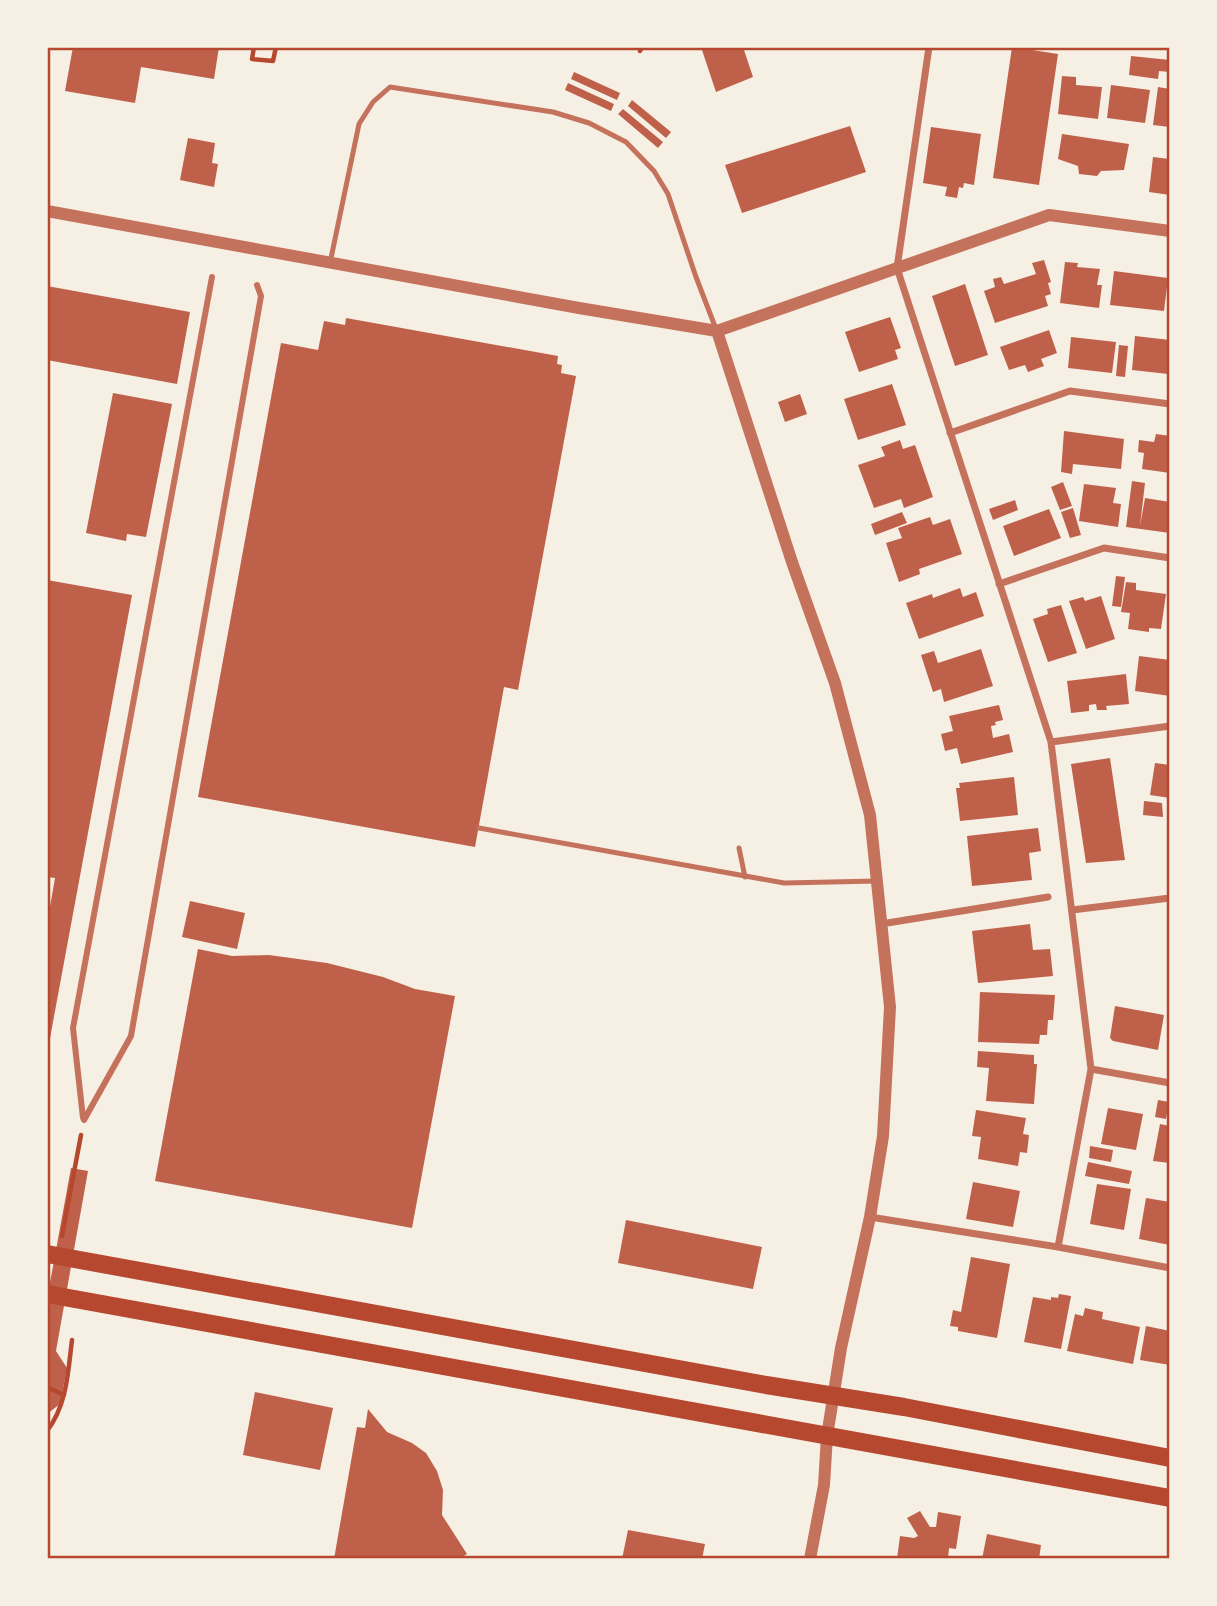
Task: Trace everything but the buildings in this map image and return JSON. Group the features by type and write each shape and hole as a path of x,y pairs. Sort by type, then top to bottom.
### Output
{"main road":[{"path":"47,1254 766,1385 835,1394 1170,1458"},
{"path":"47,1294 1170,1498"}],"street":[{"path":"929,47 897,268 1051,742 1091,1069 1058,1247"},
{"path":"47,211 717,331 1049,215 1170,231"},
{"path":"83,1120 74,1028 212,277"},
{"path":"83,1120 131,1036 261,296 257,285"},
{"path":"717,331 792,562 835,684 870,815 890,1007 883,1136 870,1217 841,1348 827,1436 824,1485 810,1559"},
{"path":"950,433 1070,391 1170,404"},
{"path":"999,584 1104,548 1170,558"},
{"path":"1051,742 1170,726"},
{"path":"881,924 1048,897"},
{"path":"1072,910 1170,898"},
{"path":"1091,1069 1170,1083"},
{"path":"870,1217 1170,1268"}],"lane":[{"path":"330,263 359,124 373,102 390,88 553,112 589,124 626,142 654,171 668,194 717,331"},
{"path":"479,828 784,883 877,881"},
{"path":"738,848 745,877"}],"path":[{"path":"254,47 252,59 273,61 276,47"},
{"path":"62,1237 83,1120"},
{"path":"47,1431 57,1419 64,1395 72,1340"},
{"path":"47,1387 64,1395"}]}
